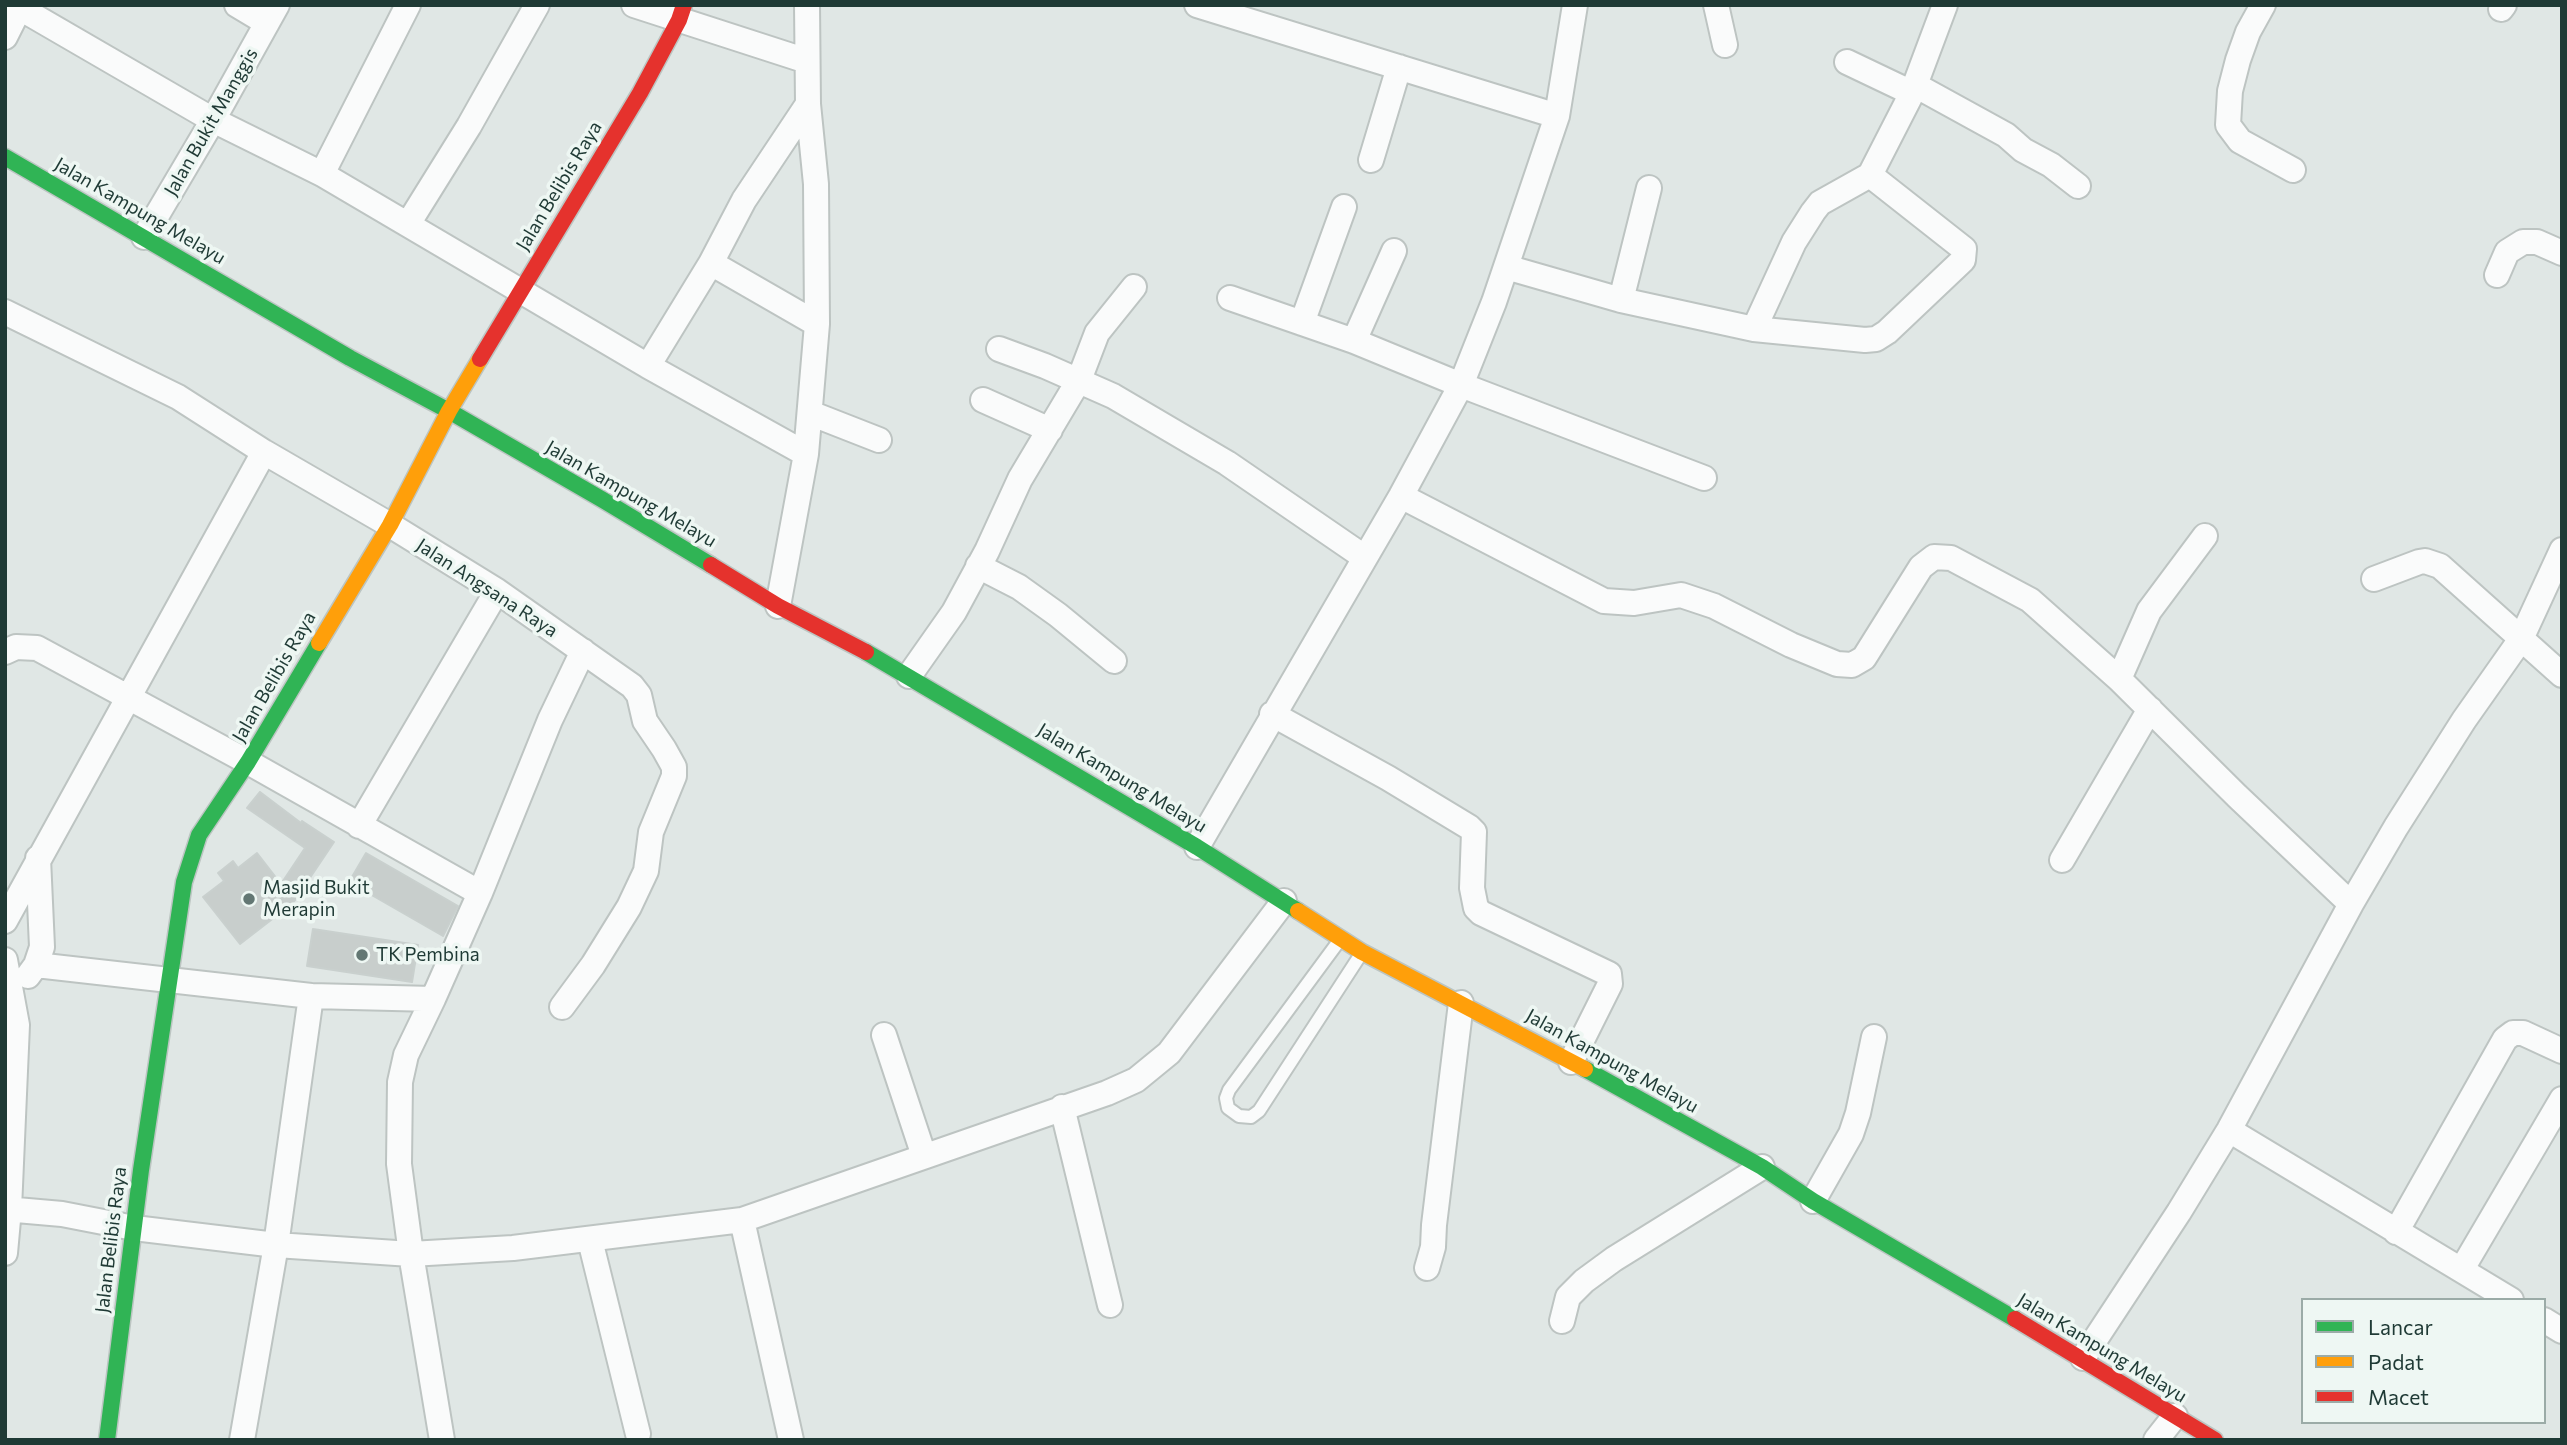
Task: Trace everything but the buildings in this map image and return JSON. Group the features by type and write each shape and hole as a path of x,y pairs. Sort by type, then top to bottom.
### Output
{"main road":[{"name":"Jalan Belibis Raya","path":"107,1440 134,1228 184,882 199,835 248,762 390,525 449,411 640,93 681,12"},
{"name":"Jalan Kampung Melayu","path":"5,157 350,358 449,411 778,606 909,676 1197,846 1362,952 1762,1167 1814,1201 2083,1359 2214,1440"}],"street":[{"path":"237,5 272,14"},
{"path":"321,174 408,5"},
{"path":"408,224 469,126 537,5"},
{"path":"634,5 681,12 807,61"},
{"path":"778,606 806,454 817,324 816,184 808,104 807,5"},
{"path":"1197,5 1557,116"},
{"path":"1236,17 1262,5"},
{"path":"1197,846 1401,496 1461,385 1506,267 1557,116 1576,5"},
{"path":"1716,5 1725,45"},
{"path":"1754,329 1794,242 1813,212 1820,203 1870,175 1914,89 1945,5"},
{"path":"2263,5 2248,32 2235,70 2230,91 2228,125 2240,141 2293,170"},
{"path":"5,37 20,7 213,120 321,174 648,366 806,454"},
{"name":"Jalan Bukit Manggis","path":"144,237 272,14"},
{"path":"1847,62 1914,89 2006,135 2023,150 2051,165 2078,186"},
{"path":"1371,160 1399,67"},
{"path":"648,366 711,262 744,200 808,104"},
{"path":"1506,267 1621,300 1754,329 1876,339 1887,332 1963,260 1964,249 1870,175"},
{"path":"1621,300 1649,188"},
{"path":"1302,323 1344,207"},
{"path":"2497,275 2507,253 2523,242 2537,242 2562,253"},
{"path":"1354,341 1394,251"},
{"path":"711,262 817,324"},
{"path":"909,676 954,612 1020,480 1079,380 1097,333 1134,287"},
{"path":"1230,298 1354,341 1704,478"},
{"name":"Jalan Angsana Raya","path":"5,312 178,397 264,452 497,591 632,686 639,695 645,721 674,767 674,776 652,832 646,871 629,907 593,965 562,1007"},
{"path":"999,349 1113,396 1227,463 1364,557"},
{"path":"983,400 1049,430"},
{"path":"810,413 878,440"},
{"path":"5,921 264,452"},
{"path":"1401,496 1604,601 1634,603 1681,595 1714,606 1791,645 1837,664 1852,665 1864,658 1921,567 1934,557 1951,558 2030,600 2119,679 2351,904"},
{"path":"2119,679 2150,611 2205,537"},
{"path":"2083,1359 2229,1130 2351,904 2416,795 2521,639 2562,550"},
{"path":"2374,579 2419,562 2432,562 2440,566 2562,675"},
{"path":"978,566 1028,594 1114,661"},
{"path":"359,825 497,591"},
{"path":"5,652 16,647 37,648 248,762 480,893"},
{"path":"442,1440 399,1164 400,1082 406,1055 480,893 530,766 583,651"},
{"path":"2062,860 2150,709"},
{"path":"1272,714 1388,778 1469,827 1475,832 1472,888 1476,908 1481,913 1609,974 1610,984 1571,1062"},
{"path":"13,995 36,965 42,947 38,858"},
{"path":"7,1209 62,1214 134,1228 276,1245 411,1254 513,1248 742,1220 1107,1093 1136,1080 1169,1053 1284,901"},
{"path":"5,960 17,1026 5,1253"},
{"path":"36,965 312,996 433,999"},
{"path":"242,1440 276,1245 312,996"},
{"path":"1427,1268 1433,1247 1461,1003"},
{"path":"2396,1232 2505,1039 2513,1033 2523,1033 2562,1051"},
{"path":"884,1035 924,1156"},
{"path":"1814,1201 1851,1134 1874,1037"},
{"path":"2462,1269 2562,1099"},
{"path":"1062,1107 1110,1305"},
{"path":"2229,1130 2508,1298"},
{"path":"1562,1321 1568,1297 1584,1281 1614,1259 1762,1167"},
{"path":"742,1220 791,1440"},
{"path":"590,1240 638,1434"},
{"path":"2546,1321 2562,1331"},
{"path":"2156,1440 2175,1416"}],"lane":[{"path":"1341,938 1229,1090 1226,1098 1228,1108 1240,1116 1251,1117 1259,1111 1362,952"}],"traffic: fast":[{"path":"5,157 350,358 449,411 711,565"},
{"path":"107,1440 141,1170 184,882 199,835 248,762 319,643"},
{"path":"866,652 1197,847 1298,911"},
{"path":"1585,1069 1762,1167 1813,1201 2015,1319"}],"traffic: slow":[{"path":"319,643 390,525 449,411 480,359"},
{"path":"1298,911 1362,952 1585,1069"}],"traffic: jam":[{"path":"480,359 640,93 679,20 684,5"},
{"path":"711,565 778,606 866,652"},
{"path":"2015,1319 2215,1440"}],"place":[{"name":"Masjid Bukit Merapin","path":"249,899"},
{"name":"TK Pembina","path":"362,955"}]}
